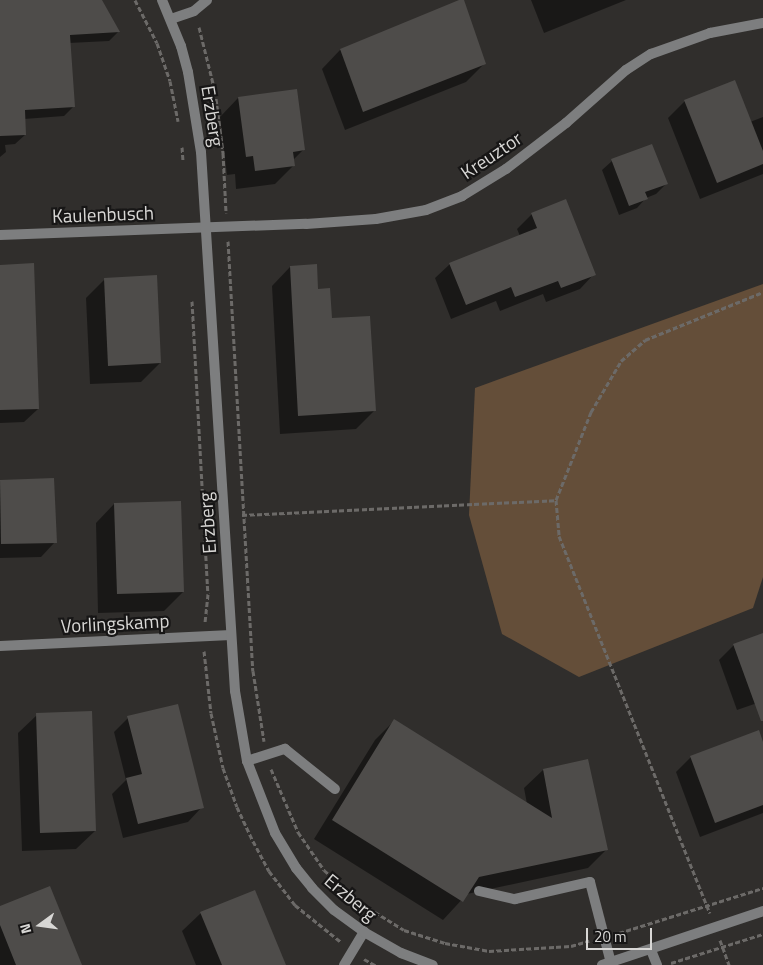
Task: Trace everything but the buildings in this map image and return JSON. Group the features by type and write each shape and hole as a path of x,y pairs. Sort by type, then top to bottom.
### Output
{"street":[{"name":"Erzberg","path":"162,0 181,46 194,101 201,152 235,691 246,761 275,833 296,868 312,888 334,910 364,932 401,953 433,965"},
{"path":"171,19 194,11 207,0"},
{"name":"Kreuztor","path":"207,228 376,219 426,210 462,196 506,169 566,123 626,70 651,54 710,33 763,23"},
{"name":"Kaulenbusch","path":"0,235 207,228"},
{"name":"Vorlingskamp","path":"0,646 231,635"},
{"path":"246,761 285,749 335,789"},
{"path":"479,891 515,899 590,882 604,936 606,964 763,911"},
{"path":"344,965 364,932"},
{"path":"651,950 656,965"}],"path":[{"path":"135,0 157,43 170,81 179,126"},
{"path":"182,145 184,164"},
{"path":"729,965 559,536 556,500 591,412 621,361 646,340 763,292"},
{"path":"192,296 196,372"},
{"path":"237,387 253,671 258,714 269,766 298,832 324,870 362,904 404,930 445,943 489,951 571,946 706,904 750,894 763,888"},
{"path":"224,516 556,500"},
{"path":"666,965 763,934"}],"shaded area":[{"path":"763,284 763,577 753,608 579,677 502,634 469,515 475,388"}]}
